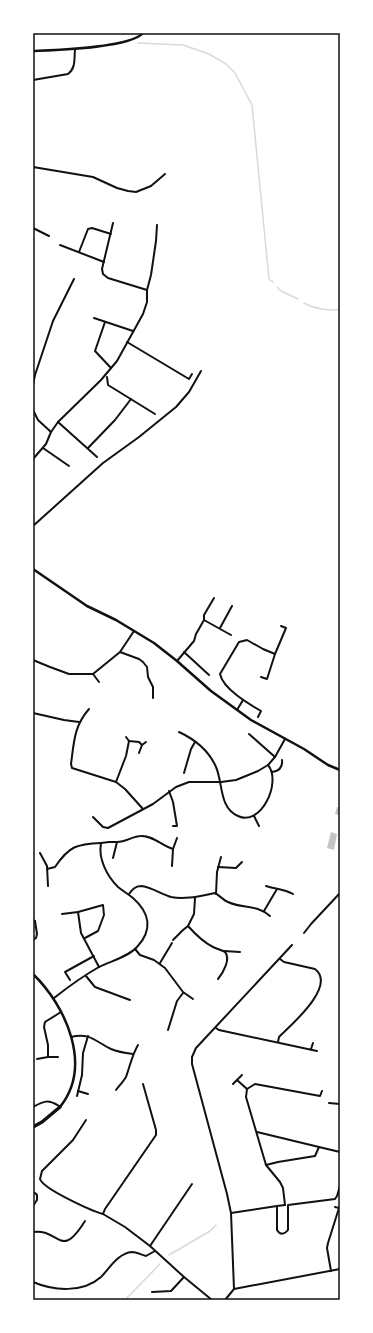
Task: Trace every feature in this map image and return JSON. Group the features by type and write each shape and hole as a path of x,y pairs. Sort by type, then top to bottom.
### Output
{"highway":[{"path":"33,1127 42,1122 60,1107"}],"street":[{"path":"33,51 74,50 131,40 143,33"},
{"path":"33,80 68,74 72,70 74,64 74,50"},
{"path":"33,167 93,177 117,188 136,192 152,186 165,174"},
{"path":"113,222 102,269 103,274 108,278 147,290"},
{"path":"33,459 46,444 51,432 58,422 117,361 143,314 147,302 147,290 155,248 157,225"},
{"path":"33,228 49,236"},
{"path":"79,252 88,230 92,228 111,234"},
{"path":"60,245 104,262"},
{"path":"33,385 35,375 54,321 74,279"},
{"path":"94,318 133,331"},
{"path":"105,322 95,351 111,368"},
{"path":"127,342 189,379 192,374"},
{"path":"33,526 103,463 176,407 189,392 201,371"},
{"path":"107,377 108,385 155,414"},
{"path":"88,448 115,420 131,399"},
{"path":"33,410 38,420 51,432"},
{"path":"58,422 97,457"},
{"path":"43,448 69,466"},
{"path":"33,569 82,603 134,630 164,650 211,691 250,720 304,749 328,765 340,770"},
{"path":"177,661 194,640 204,620 204,615 214,598"},
{"path":"220,628 232,606"},
{"path":"204,620 231,635"},
{"path":"261,677 267,679 275,654 286,628 281,626"},
{"path":"33,660 69,674 93,674 120,652 134,630"},
{"path":"258,717 260,711 236,695 226,685 220,674 240,642 247,640 275,654"},
{"path":"120,652 143,662 147,668 148,677 153,687 153,698"},
{"path":"184,652 209,675"},
{"path":"93,674 99,682"},
{"path":"237,710 243,700"},
{"path":"89,709 79,722 71,764 72,768 116,782 125,789 143,809"},
{"path":"33,713 79,722"},
{"path":"179,732 189,737 206,750 217,768 223,797 227,806 232,813 239,817 248,818 254,816 266,802 273,780 272,772 268,765"},
{"path":"249,734 275,757"},
{"path":"126,737 129,741 139,742 142,745"},
{"path":"93,817 103,827 108,828 153,804 176,787 189,782 221,782 236,780 252,774 268,765 275,757 285,739"},
{"path":"116,782 126,756 129,741"},
{"path":"139,753 142,745 146,742"},
{"path":"184,773 191,749 195,742"},
{"path":"272,772 280,769 282,760"},
{"path":"169,791 173,802 177,826 173,826"},
{"path":"254,816 259,826"},
{"path":"47,869 55,867 61,857 76,846 117,842 130,840 141,836 148,836 164,846 173,849"},
{"path":"172,866 173,849 177,838"},
{"path":"113,858 117,842"},
{"path":"54,998 99,968 135,949 146,934 148,924 146,914 141,906 118,886 106,871 102,857 101,843"},
{"path":"40,853 47,869 48,886"},
{"path":"216,894 218,867 221,857"},
{"path":"218,867 236,868 242,862"},
{"path":"128,894 136,887 141,886 171,897 195,897 216,894 228,903 250,906 264,911 270,916"},
{"path":"266,886 283,889 294,894"},
{"path":"264,911 277,889"},
{"path":"304,933 340,893"},
{"path":"173,940 188,926 194,914 195,897"},
{"path":"62,914 78,912 103,905 104,915 98,931 85,938"},
{"path":"78,912 80,929 99,968"},
{"path":"33,920 35,921 37,934 36,938 33,940"},
{"path":"188,926 201,939 213,947 224,951 240,952"},
{"path":"160,964 172,943"},
{"path":"225,1300 234,1289 231,1213 192,1064 193,1052 292,945"},
{"path":"135,949 140,955 160,964 169,972 183,992 193,999"},
{"path":"218,979 226,966 226,954 224,951"},
{"path":"70,980 65,972 94,956"},
{"path":"278,1042 280,1037 315,1000 319,989 321,976 320,972 315,969 284,962 280,959"},
{"path":"33,974 43,983 62,1012 71,1037 75,1068 74,1080 70,1092 60,1107 51,1101 41,1103 33,1107"},
{"path":"86,976 95,987 130,1000"},
{"path":"168,1030 177,1001 183,992"},
{"path":"48,1057 48,1045 44,1027 45,1022 62,1012"},
{"path":"216,1028 219,1030 318,1051"},
{"path":"71,1037 80,1035 88,1036 112,1049 133,1054"},
{"path":"77,1096 82,1075 83,1055 88,1036"},
{"path":"311,1049 313,1043"},
{"path":"116,1090 125,1078 131,1064 133,1054 138,1045"},
{"path":"37,1059 58,1057"},
{"path":"233,1084 242,1074"},
{"path":"237,1080 247,1089"},
{"path":"103,1214 104,1210 156,1135 156,1130 143,1084"},
{"path":"276,1206 277,1230 279,1233 286,1233 288,1230 283,1188 266,1165 246,1097 247,1089 251,1086 259,1084 320,1096 322,1091"},
{"path":"78,1091 88,1094"},
{"path":"329,1103 340,1104"},
{"path":"86,1120 73,1140 42,1171 40,1179 44,1185 67,1198 103,1214 125,1227 150,1246 184,1278 212,1300"},
{"path":"256,1132 340,1152"},
{"path":"266,1165 315,1156 319,1147"},
{"path":"150,1246 192,1184"},
{"path":"231,1213 335,1199 340,1186"},
{"path":"33,1206 37,1200 37,1195 35,1193"},
{"path":"331,1271 328,1242 339,1208 335,1207"},
{"path":"33,1232 45,1231 58,1240 66,1241 73,1237 85,1221"},
{"path":"33,1282 49,1287 64,1289 78,1288 91,1284 123,1255 132,1252 146,1256 155,1251"},
{"path":"234,1289 340,1269"},
{"path":"152,1292 171,1291 184,1278"}],"building":[{"path":"339,804 340,811 339,815 335,814"},
{"path":"331,832 337,834 334,850 327,848"}],"waterway":[{"path":"138,43 183,45 209,54 226,64 235,73 252,105 269,279 273,282"},
{"path":"277,287 281,291 298,299"},
{"path":"304,303 322,309 340,309"},
{"path":"169,1255 210,1231 216,1225"},
{"path":"125,1300 160,1264"}]}
